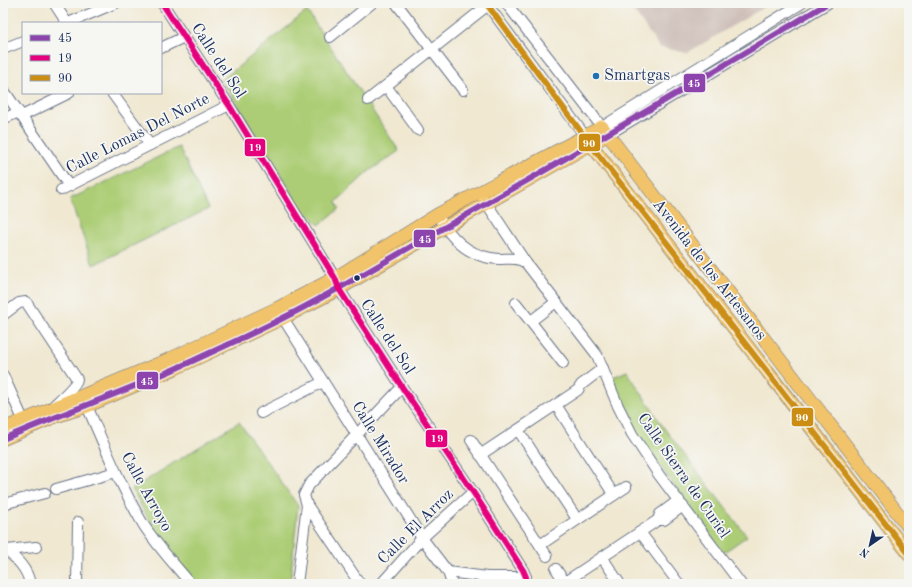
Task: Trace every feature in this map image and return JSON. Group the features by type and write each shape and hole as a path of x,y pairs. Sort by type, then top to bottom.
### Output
{"main road":[{"path":"3,429 26,425 87,406 176,368 283,318 438,215 604,131"},
{"name":"Avenida de los Artesanos","path":"604,131 909,528"},
{"path":"3,440 51,409 170,359 278,308 337,283 486,204 587,140"},
{"name":"Avenida de los Artesanos","path":"587,140 909,554"},
{"path":"802,418 815,407"},
{"path":"859,489 872,481"}],"street":[{"path":"54,3 67,22"},
{"path":"70,22 116,3"},
{"name":"Calle del Sol","path":"162,3 229,105 402,387 473,492 523,570 526,580"},
{"path":"330,37 372,3"},
{"path":"396,3 463,90"},
{"name":"Avenida de los Artesanos","path":"506,3 604,131"},
{"path":"604,131 802,3"},
{"path":"604,131 828,3"},
{"path":"368,100 432,50 487,4"},
{"name":"Avenida de los Artesanos","path":"487,4 587,140"},
{"path":"162,48 184,37"},
{"path":"3,49 22,41"},
{"path":"386,86 418,130"},
{"path":"3,89 20,114"},
{"path":"3,119 20,114 67,94"},
{"path":"113,94 150,146"},
{"name":"Calle Lomas Del Norte","path":"20,114 65,188 229,105"},
{"name":"Calle Sierra de Curiel","path":"479,193 526,263 597,355 618,406 632,434 659,475 741,584"},
{"path":"438,215 445,227 457,241 473,253 492,259 517,258 526,263"},
{"path":"3,315 19,303 26,302 77,379 76,384 60,398 51,409"},
{"path":"531,321 556,302"},
{"path":"516,303 562,363"},
{"name":"Calle Mirador","path":"283,318 422,538 448,572 452,584"},
{"path":"480,455 578,390 585,389 604,371"},
{"path":"3,374 26,425"},
{"path":"261,413 323,382"},
{"path":"360,584 307,506 304,495 309,485 402,387"},
{"path":"556,405 614,495"},
{"name":"Calle Arroyo","path":"87,406 116,472 143,524 161,550 191,584"},
{"path":"518,430 577,520"},
{"path":"471,440 547,556"},
{"path":"56,489 116,472"},
{"path":"540,544 626,487"},
{"name":"Calle El Arroz","path":"381,584 422,538 473,492"},
{"path":"3,504 46,493"},
{"path":"556,569 565,583 658,520 664,520 681,503"},
{"path":"297,584 307,506"},
{"path":"77,584 78,522"},
{"path":"640,532 679,584"},
{"path":"5,548 36,547"},
{"path":"5,548 24,568 30,584"},
{"path":"602,557 620,584"},
{"path":"448,572 526,580"}],"shaded area":[{"path":"632,3 771,3 687,53 659,47 631,7"}],"green space":[{"path":"307,11 399,151 368,172 336,202 339,209 319,225 300,207 222,80"},
{"path":"179,147 208,209 93,265 70,199"},
{"path":"627,371 664,428 747,536 723,553 637,435 618,399 613,377"},
{"path":"239,422 298,506 290,584 197,584 163,546 132,489"}],"transit line":[{"name":"19","path":"162,3 229,105 335,278 339,289 523,570 526,577 526,584"},
{"name":"90","path":"486,3 590,144 909,554"},
{"name":"45","path":"3,439 177,368 257,331 304,307 591,144 828,3"}],"place":[{"name":"Smartgas","path":"596,76"}]}
